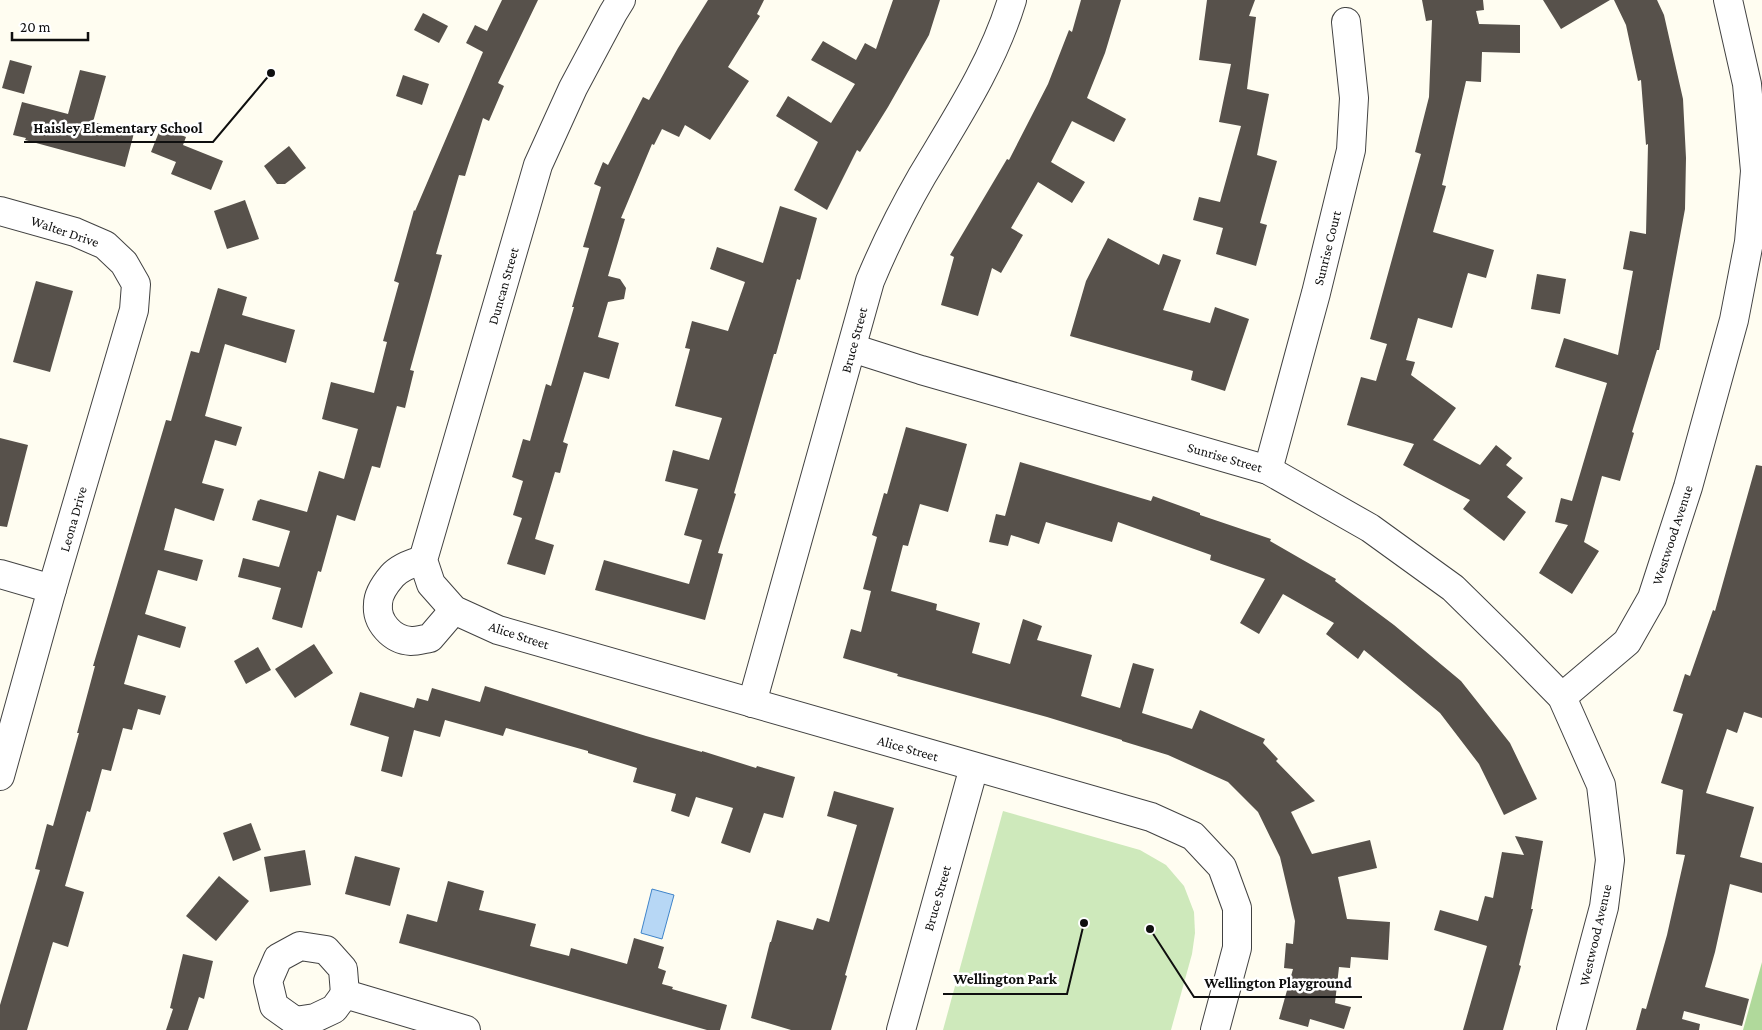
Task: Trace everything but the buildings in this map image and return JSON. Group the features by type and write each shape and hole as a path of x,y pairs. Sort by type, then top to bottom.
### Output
{"street":[{"name":"Duncan Street","path":"427,572 538,165 574,88 621,0"},
{"name":"Bruce Street","path":"752,703 870,281 885,245 922,177 969,98 1005,23 1012,0"},
{"name":"Westwood Avenue","path":"1571,1030 1604,907 1610,860 1601,785 1562,697 1627,642 1652,598 1688,486 1734,320 1749,242 1755,170 1747,84 1728,0"},
{"name":"Sunrise Court","path":"1268,470 1316,293 1351,150 1354,98 1346,22"},
{"name":"Walter Drive","path":"0,211 75,232 105,245 124,263"},
{"name":"Leona Drive","path":"0,776 52,588 134,310 136,284 124,263"},
{"name":"Sunrise Street","path":"852,348 921,370 1268,470 1370,528 1453,588 1562,697"},
{"path":"427,572 408,565 393,574 382,590 378,604 380,621 392,634 410,641 430,638 454,610"},
{"name":"Alice Street","path":"427,572 454,610 498,630 1151,817 1193,836 1222,867 1237,908 1237,948 1215,1030"},
{"path":"0,574 52,588"},
{"name":"Bruce Street","path":"901,1030 974,767"},
{"path":"300,946 326,950 343,969 344,994 334,1009 294,1026 274,1006 268,981 278,958 300,946"},
{"path":"344,994 466,1030"}],"green space":[{"path":"1003,811 1140,850 1166,865 1184,886 1194,912 1195,933 1192,954 1171,1030 943,1030"},
{"path":"1762,962 1762,1030 1743,1030"}],"water":[{"path":"652,889 674,895 662,939 641,933"}],"place":[{"name":"Haisley Elementary School","path":"271,73"},
{"name":"Wellington Park","path":"1084,923"},
{"name":"Wellington Playground","path":"1150,929"}]}
